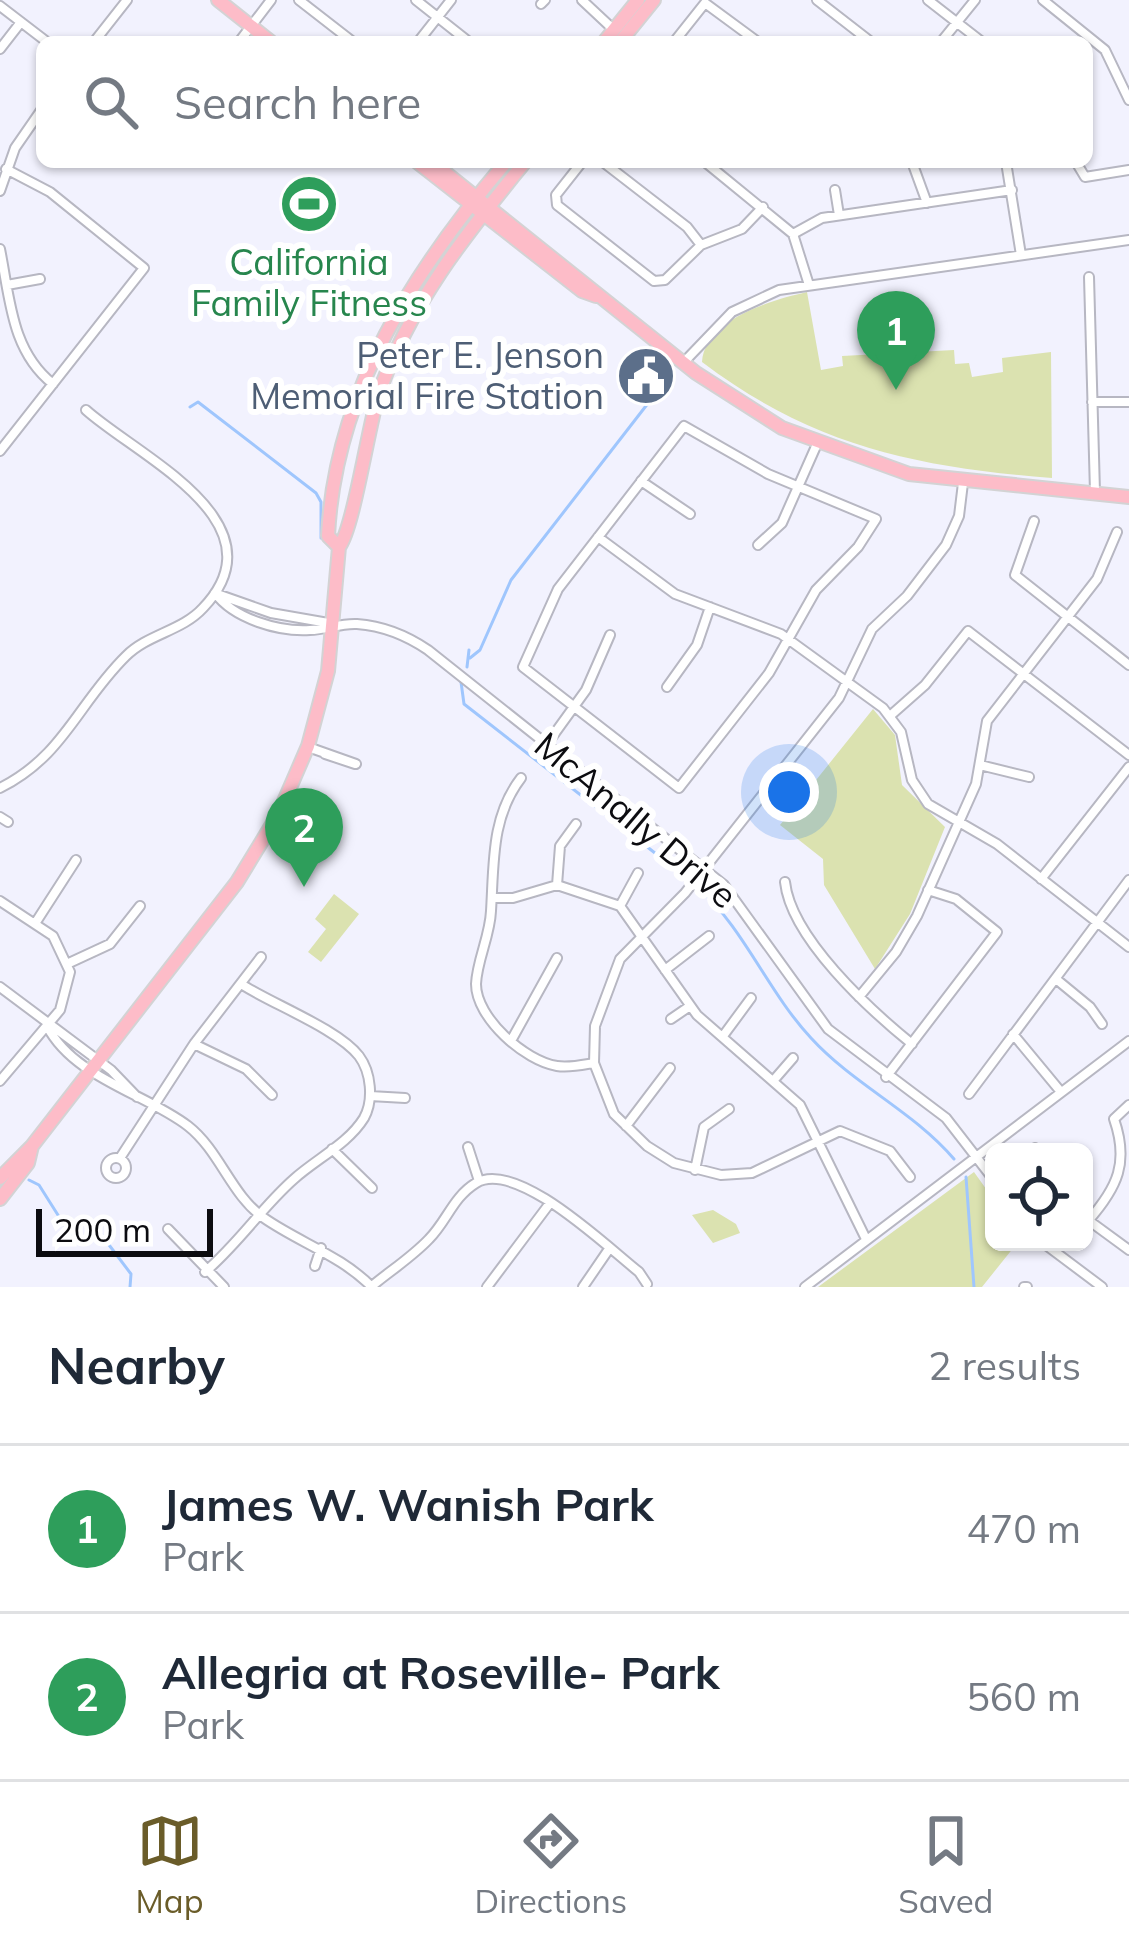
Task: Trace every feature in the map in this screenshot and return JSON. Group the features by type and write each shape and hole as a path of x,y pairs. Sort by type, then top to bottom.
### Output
{"main road":[{"path":"218,0 264,36"},
{"path":"617,36 638,0"},
{"path":"617,36 654,0"},
{"path":"426,168 481,205 683,363 757,414 817,444 909,474 1129,497"},
{"path":"440,168 541,259 582,292 597,296"},
{"path":"0,1178 32,1146 245,871 279,813 308,746 334,624 339,548 348,536 380,392 426,291 463,239 501,168"},
{"path":"339,548 328,532 335,478 372,356 481,205 519,168"},
{"path":"449,175 478,182 496,175"},
{"path":"463,239 493,229 541,259"},
{"path":"389,328 384,354 391,365"},
{"path":"372,356 380,392"},
{"path":"335,478 342,507 351,515"},
{"path":"0,1199 28,1163 32,1146"}],"street":[{"path":"99,36 127,0"},
{"path":"243,36 271,0"},
{"path":"299,0 345,36"},
{"path":"416,0 462,36"},
{"path":"423,36 451,0"},
{"path":"581,0 617,36"},
{"path":"817,0 861,36"},
{"path":"928,0 974,36"},
{"path":"946,36 975,0"},
{"path":"1042,0 1087,36"},
{"path":"679,36 705,3 750,36"},
{"path":"0,6 39,36"},
{"path":"0,49 21,22"},
{"path":"1093,40 1105,50 1129,100"},
{"path":"0,191 6,169 36,119"},
{"path":"577,168 556,195 556,205 654,280 665,280 701,244 742,229 763,208"},
{"path":"612,168 687,227 701,244"},
{"path":"712,168 793,233 809,285"},
{"path":"914,168 927,202"},
{"path":"1007,168 1021,255"},
{"path":"1079,168 1084,177 1129,170"},
{"path":"2,446 144,268 50,192 6,169"},
{"path":"835,190 839,215"},
{"path":"793,233 812,221 839,215 1012,190"},
{"path":"683,363 740,307 764,295 1129,240"},
{"path":"0,249 23,351 53,384"},
{"path":"1089,277 1096,494"},
{"path":"8,285 40,279"},
{"path":"1092,402 1129,402"},
{"path":"0,788 45,761 135,647 189,620 215,593 225,541 205,499 86,410"},
{"path":"684,426 798,488 876,519 858,548 816,590 770,673 679,788 523,667 549,602 684,426"},
{"path":"758,545 776,532 817,444"},
{"path":"641,481 690,514"},
{"path":"910,1177 890,1151 840,1131 752,1173 695,1170 647,1146 603,1093 594,1063 596,1027 620,959 704,868 848,681 872,629 907,596 953,535 963,483"},
{"path":"1034,521 1015,575 1127,659"},
{"path":"859,997 896,952 928,890 980,765 987,722 1097,579 1117,532"},
{"path":"598,537 663,587 788,639 848,681 891,715 916,788 928,804 1041,878 1129,947"},
{"name":"McAnally Drive","path":"215,593 271,613 380,627 411,639 736,897 816,1016 886,1078 936,1109 985,1168"},
{"path":"667,688 697,645 710,607"},
{"path":"891,715 926,685 968,631 1129,755"},
{"path":"547,744 574,709 610,635"},
{"path":"308,746 356,764"},
{"path":"980,765 1029,777"},
{"path":"1041,878 1129,766"},
{"path":"521,778 504,800 478,997 488,1018 549,1064 594,1063"},
{"path":"556,885 560,846 576,824"},
{"path":"36,922 76,860"},
{"path":"620,906 638,873"},
{"path":"969,1094 1129,880"},
{"path":"785,882 789,899 818,946 859,997 912,1044"},
{"path":"492,898 513,898 556,885 620,906 690,1006 800,1105 865,1237"},
{"path":"886,1078 998,932 956,899 928,890"},
{"path":"0,901 36,922 60,944 69,963 66,1000 0,1081"},
{"path":"69,963 110,944 140,906"},
{"path":"665,970 709,936"},
{"path":"120,1158 194,1044 261,956"},
{"path":"512,1039 557,958"},
{"path":"1056,979 1090,1006 1102,1024"},
{"path":"205,1272 293,1180 365,1116 370,1096 368,1073 348,1045 241,984"},
{"path":"0,987 138,1098 202,1138 238,1192 262,1217 321,1248 372,1287 428,1240 455,1200 479,1181 497,1178 528,1186 647,1284"},
{"path":"723,1036 751,998"},
{"path":"670,1019 690,1006"},
{"path":"1013,1034 1061,1092"},
{"path":"805,1287 1129,1041"},
{"path":"194,1044 246,1069 272,1095"},
{"path":"773,1081 794,1058"},
{"path":"626,1126 670,1069"},
{"path":"370,1096 405,1098"},
{"path":"1093,1211 1123,1176 1127,1150 1114,1119 1129,1105"},
{"path":"695,1170 704,1127 729,1109"},
{"path":"468,1147 479,1181"},
{"path":"332,1150 372,1188"},
{"path":"487,1287 550,1203"},
{"path":"1093,1224 1129,1250"},
{"path":"168,1229 224,1287"},
{"path":"315,1266 321,1248"},
{"path":"583,1287 610,1249"},
{"path":"1054,1251 1102,1287"}],"green space":[{"path":"807,292 821,370 843,366 842,356 954,350 955,364 969,363 972,377 1003,372 1002,358 1051,352 1052,478 956,467 868,447 784,414 702,362 706,347 727,323 759,306"},
{"path":"873,709 895,735 902,785 945,827 910,914 875,969 824,885 823,859 780,825"},
{"path":"334,894 359,914 321,962 308,952 326,929 315,919"},
{"path":"974,1172 985,1187 985,1251 1011,1251 982,1287 818,1287"},
{"path":"713,1210 736,1224 740,1233 713,1243 692,1215"}],"waterway":[{"path":"190,407 198,402 316,493 321,502 321,538"},
{"path":"470,658 480,650 511,580 649,402"},
{"path":"467,667 469,650"},
{"path":"461,682 464,704 687,878"},
{"path":"698,887 729,922 811,1038 954,1159"},
{"path":"966,1177 974,1287"},
{"path":"29,1180 39,1185 75,1242 100,1233 131,1274 130,1287"}],"place":[{"name":"California Family Fitness","path":"309,204"},
{"name":"Peter E. Jenson Memorial Fire Station","path":"646,376"},
{"name":"James W. Wanish Park","path":"896,390"},
{"name":"Allegria at Roseville- Park","path":"304,887"}]}
